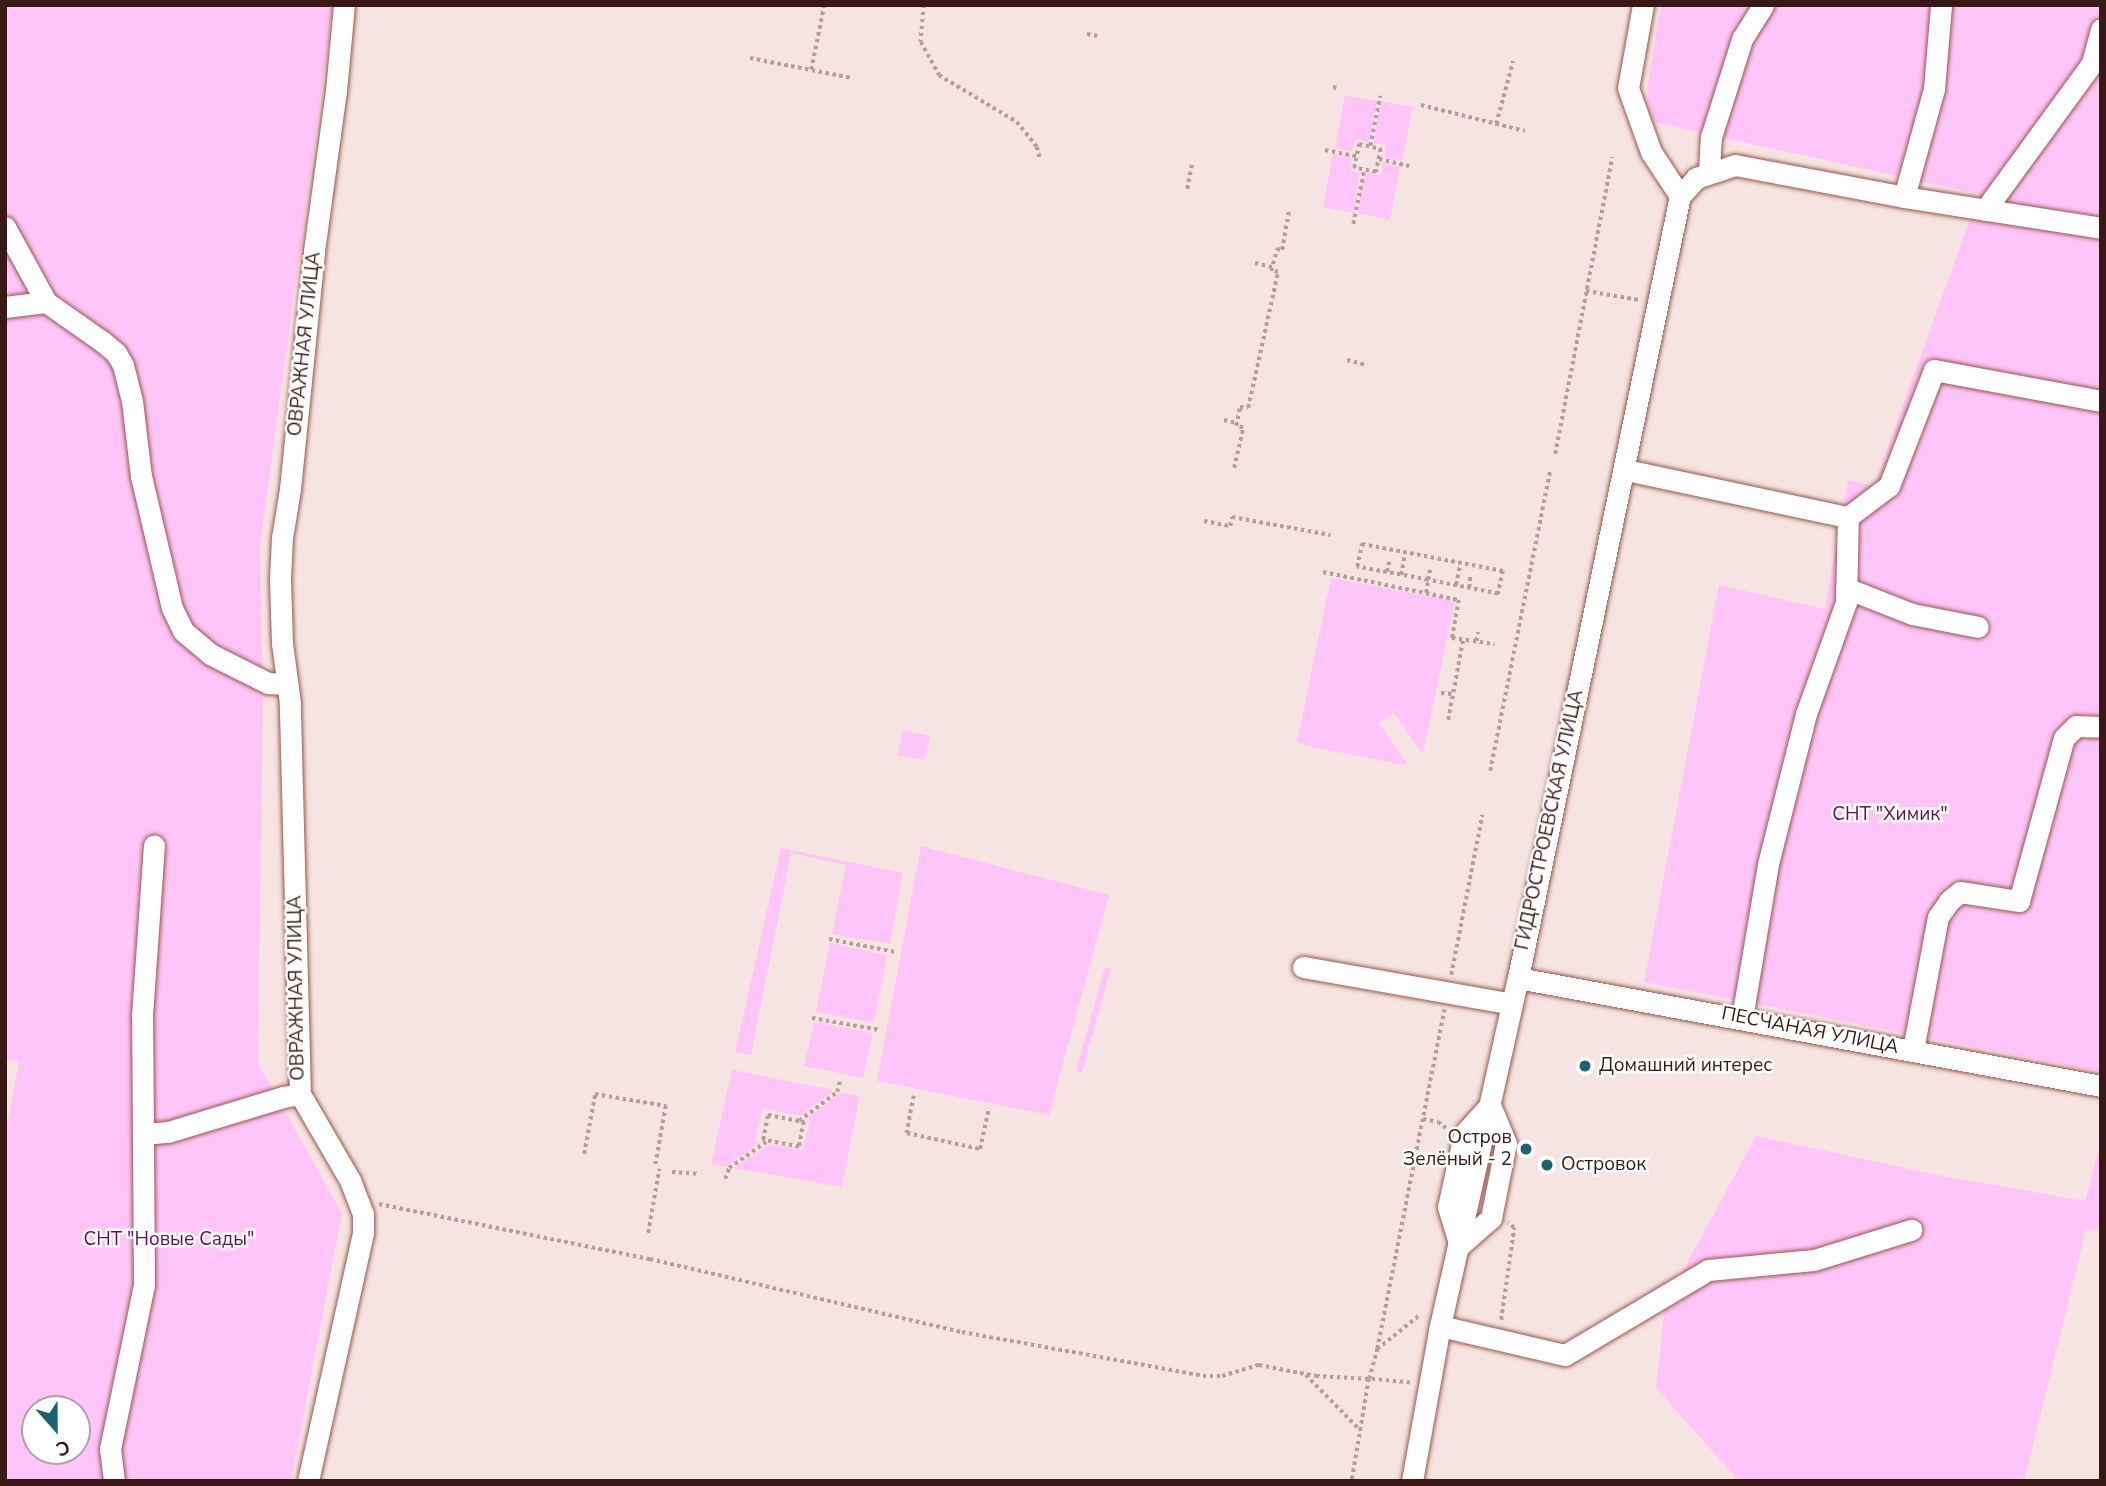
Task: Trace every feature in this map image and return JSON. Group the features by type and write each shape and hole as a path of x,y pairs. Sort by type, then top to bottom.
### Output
{"street":[{"name":"ОВРАЖНАЯ УЛИЦА","path":"307,1481 363,1232 360,1202 300,1094 290,703 285,684 281,605 282,538 290,489 314,251 336,91 344,5"},
{"path":"1643,5 1628,88 1651,152 1680,196 1696,178 1735,165 1760,167 1904,197 2101,228"},
{"path":"1709,172 1711,137 1742,39 1763,5"},
{"path":"1904,197 1934,89 1941,5"},
{"path":"1985,210 2092,63 2101,29"},
{"name":"ГИДРОСТРОЕВСКАЯ УЛИЦА","path":"1490,1105 1626,470 1680,196"},
{"path":"5,227 46,302 103,342 123,365 132,401 141,476 172,608 183,631 210,654 268,682 285,684"},
{"path":"5,307 46,302"},
{"path":"1626,470 1848,517 1889,486 1934,370 2101,401"},
{"path":"1742,1018 1768,863 1806,714 1846,602 1848,517"},
{"path":"1846,588 1912,614 1978,628"},
{"path":"1913,1050 1938,917 1949,901 1960,892 2019,901 2064,738 2076,726 2101,727"},
{"path":"114,1481 110,1449 144,1284 142,1016 154,845"},
{"path":"1303,967 1512,1004"},
{"name":"ПЕСЧАНАЯ УЛИЦА","path":"1518,978 2101,1086"},
{"path":"144,1134 168,1132 300,1094"},
{"path":"1412,1481 1429,1385 1435,1317 1459,1245 1491,1218 1506,1143 1490,1105 1464,1134 1448,1207 1459,1245"},
{"path":"1435,1317 1498,1339 1565,1355 1708,1269 1814,1260 1911,1230"}],"path":[{"path":"811,70 824,5"},
{"path":"924,5 921,42 939,75 1017,122 1037,146 1040,159"},
{"path":"1087,34 1098,36"},
{"path":"750,58 852,78"},
{"path":"1496,124 1513,61"},
{"path":"1370,146 1380,96"},
{"path":"1421,104 1525,131"},
{"path":"1359,144 1370,146 1381,149 1376,172 1354,168 1359,144"},
{"path":"1325,150 1356,156"},
{"path":"1555,454 1612,157"},
{"path":"1379,159 1409,166"},
{"path":"1187,189 1192,164"},
{"path":"1353,224 1364,170"},
{"path":"1236,423 1240,407 1248,408 1278,272 1271,271 1277,249 1282,250 1289,210"},
{"path":"1255,263 1272,267"},
{"path":"1586,291 1659,303"},
{"path":"1348,360 1367,365"},
{"path":"1224,420 1243,428 1234,468"},
{"path":"1490,771 1550,472"},
{"path":"1204,521 1230,526 1232,517 1330,535"},
{"path":"1362,544 1405,552 1503,571 1498,594 1357,567 1362,544"},
{"path":"1401,575 1405,552"},
{"path":"1387,572 1389,562"},
{"path":"1455,585 1460,563"},
{"path":"1426,593 1430,570"},
{"path":"1323,572 1459,600 1452,638 1495,644"},
{"path":"1469,588 1470,577"},
{"path":"1476,641 1478,632"},
{"path":"1448,720 1463,639"},
{"path":"1441,693 1452,694"},
{"path":"1449,984 1482,816"},
{"path":"829,939 895,952"},
{"path":"1352,1481 1369,1379 1446,1001"},
{"path":"812,1018 880,1030"},
{"path":"799,1121 837,1091 840,1081"},
{"path":"584,1154 596,1094 666,1106 648,1233"},
{"path":"914,1096 906,1133 980,1149 988,1111"},
{"path":"768,1115 804,1122 799,1147 767,1141 763,1140 768,1115"},
{"path":"1423,1119 1438,1122"},
{"path":"725,1179 729,1168 767,1141"},
{"path":"672,1172 700,1174"},
{"path":"360,1202 650,1259 962,1332 1203,1376 1222,1376 1259,1364 1324,1377 1429,1385"},
{"path":"1498,1339 1514,1228 1505,1220"},
{"path":"1377,1349 1435,1317"},
{"path":"1305,1373 1360,1431"},
{"path":"1314,1385 1324,1377"}],"green space":[{"name":"СНТ \"Новые Сады\"","path":"5,5 333,5 260,547 263,707 258,1063 342,1213 291,1481 5,1481 5,1135 19,1062 5,1059"},
{"name":"СНТ \"Химик\"","path":"1661,5 2101,5 2101,1072 1644,982 1719,585 1825,609 1848,480 1874,486 1979,194 1652,122 1647,89"},
{"path":"1345,95 1377,101 1369,142 1355,140 1352,152 1335,148"},
{"path":"1381,101 1413,107 1402,161 1384,157 1386,145 1373,143"},
{"path":"1333,154 1351,157 1352,171 1360,173 1353,213 1323,207"},
{"path":"1383,163 1400,167 1390,220 1357,213 1365,172 1380,175"},
{"path":"1331,578 1455,601 1423,754 1394,713 1379,723 1407,763 1403,765 1303,745 1297,741"},
{"path":"903,730 930,736 925,760 898,755"},
{"path":"921,846 1109,895 1049,1115 877,1081"},
{"path":"781,848 903,873 890,944 832,934 846,865 791,853 751,1055 735,1052"},
{"path":"830,943 887,955 874,1023 816,1012"},
{"path":"1105,967 1111,968 1082,1073 1076,1071"},
{"path":"814,1022 873,1033 863,1078 804,1066"},
{"path":"732,1070 834,1090 800,1116 763,1108 755,1141 760,1142 726,1167 711,1164"},
{"path":"841,1093 860,1096 842,1187 734,1168 770,1144 803,1150 810,1119 807,1118"},
{"path":"1756,1136 1938,1175 2085,1201 2101,1141 2101,1229 2086,1230 2024,1481 1739,1481 1656,1388 1665,1304"}],"place":[{"name":"Домашний интерес","path":"1585,1066"},
{"name":"Остров Зелёный - 2","path":"1526,1149"},
{"name":"Островок","path":"1547,1165"}]}
